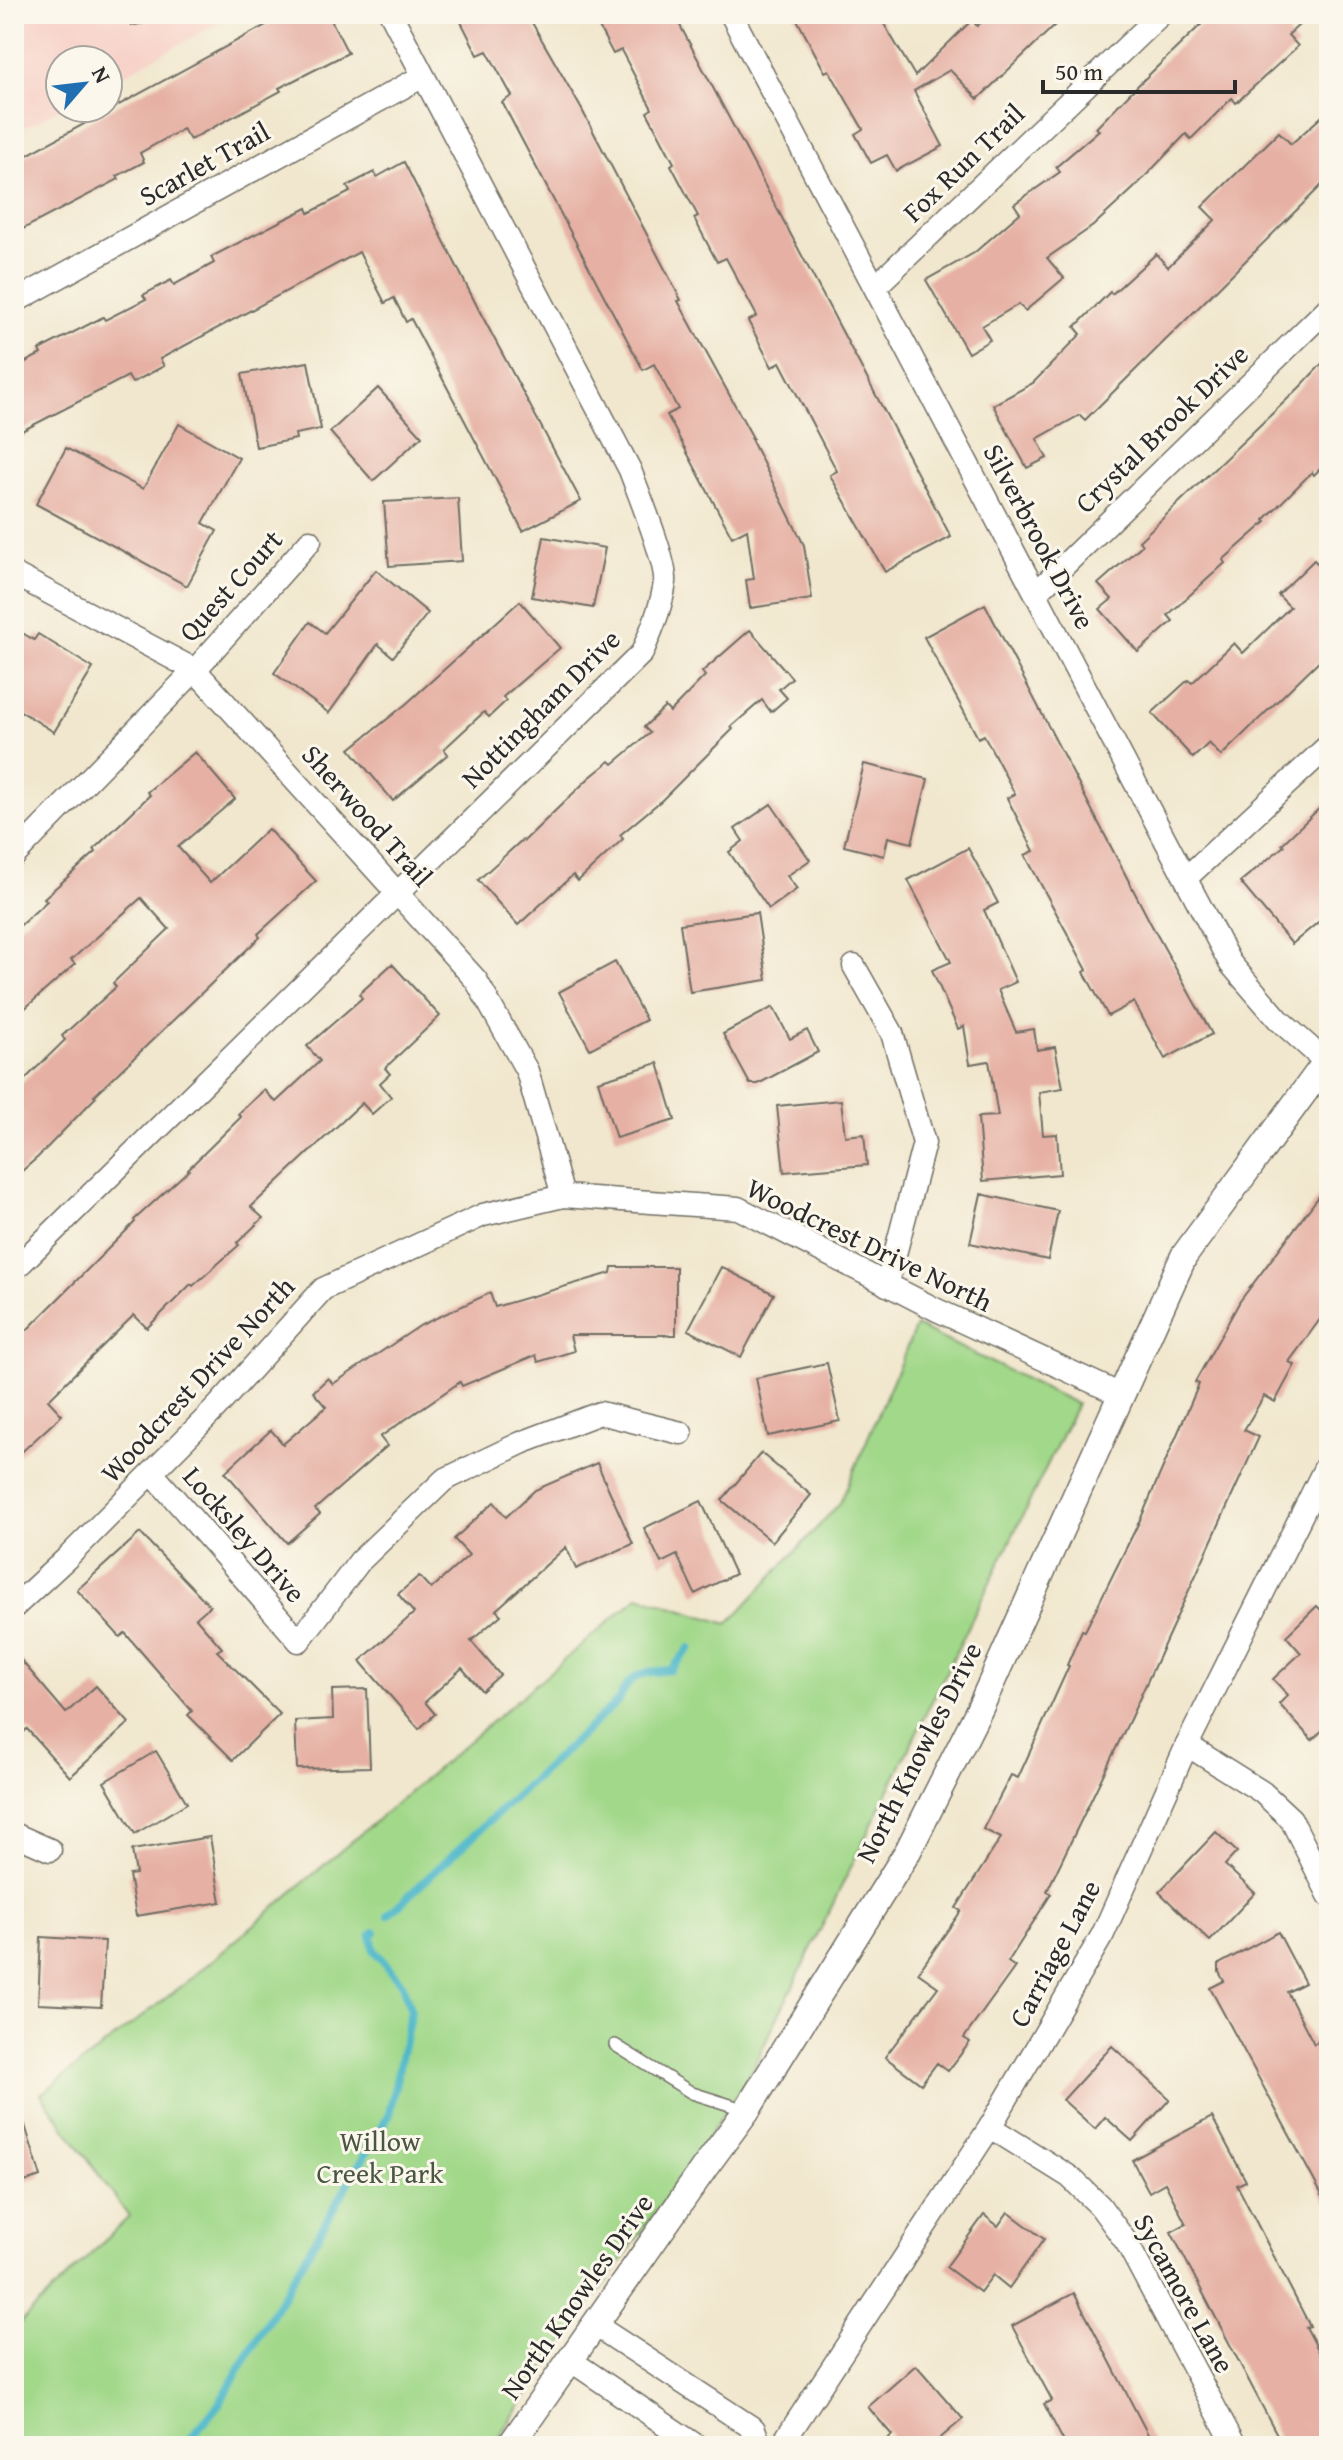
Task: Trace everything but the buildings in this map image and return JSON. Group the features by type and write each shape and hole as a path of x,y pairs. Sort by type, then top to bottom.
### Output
{"street":[{"name":"Nottingham Drive","path":"14,1270 642,653 653,625 665,579 653,533 630,470 391,14"},
{"name":"Silverbrook Drive","path":"731,14 1230,963 1279,1020 1328,1060"},
{"name":"Fox Run Trail","path":"875,287 1161,14"},
{"name":"Scarlet Trail","path":"14,302 423,76"},
{"name":"Crystal Brook Drive","path":"1036,593 1329,307"},
{"name":"Quest Court","path":"14,856 195,670 310,541"},
{"name":"Sherwood Trail","path":"14,574 195,670 476,980 527,1071 563,1196"},
{"path":"1186,878 1329,745"},
{"path":"854,966 892,1033 924,1143 887,1285"},
{"name":"North Knowles Drive","path":"510,2446 747,2110 908,1851 980,1708 1184,1256 1328,1060"},
{"name":"Woodcrest Drive North","path":"14,1607 216,1408 323,1289 483,1215 563,1196 738,1208 887,1285 1121,1395"},
{"name":"Locksley Drive","path":"152,1473 299,1641 360,1561 444,1480 521,1443 600,1413 681,1433"},
{"name":"Carriage Lane","path":"781,2446 990,2127 1103,1934 1187,1745 1329,1460"},
{"path":"1187,1745 1262,1792 1291,1819 1329,1895"},
{"path":"14,1834 50,1850"},
{"name":"Sycamore Lane","path":"990,2127 1070,2177 1100,2206 1127,2243 1235,2446"},
{"path":"595,2325 754,2429 760,2446"},
{"path":"570,2360 697,2446"}],"lane":[{"path":"130,14 133,19 160,14"},
{"path":"615,2045 692,2093 747,2110"}],"shaded area":[{"path":"14,14 235,14 124,74 124,44 44,44 44,117 14,133"}],"green space":[{"name":"Willow Creek Park","path":"916,1326 1077,1404 746,2082 492,2446 14,2446 14,2329 129,2217 41,2094 187,1982 639,1596 728,1624 840,1503"}],"waterway":[{"path":"388,1915 619,1700 633,1679 645,1673 671,1670 690,1648"},
{"path":"184,2446 219,2404 389,2114 411,2011 402,1984 374,1950 371,1936 375,1932"}]}
